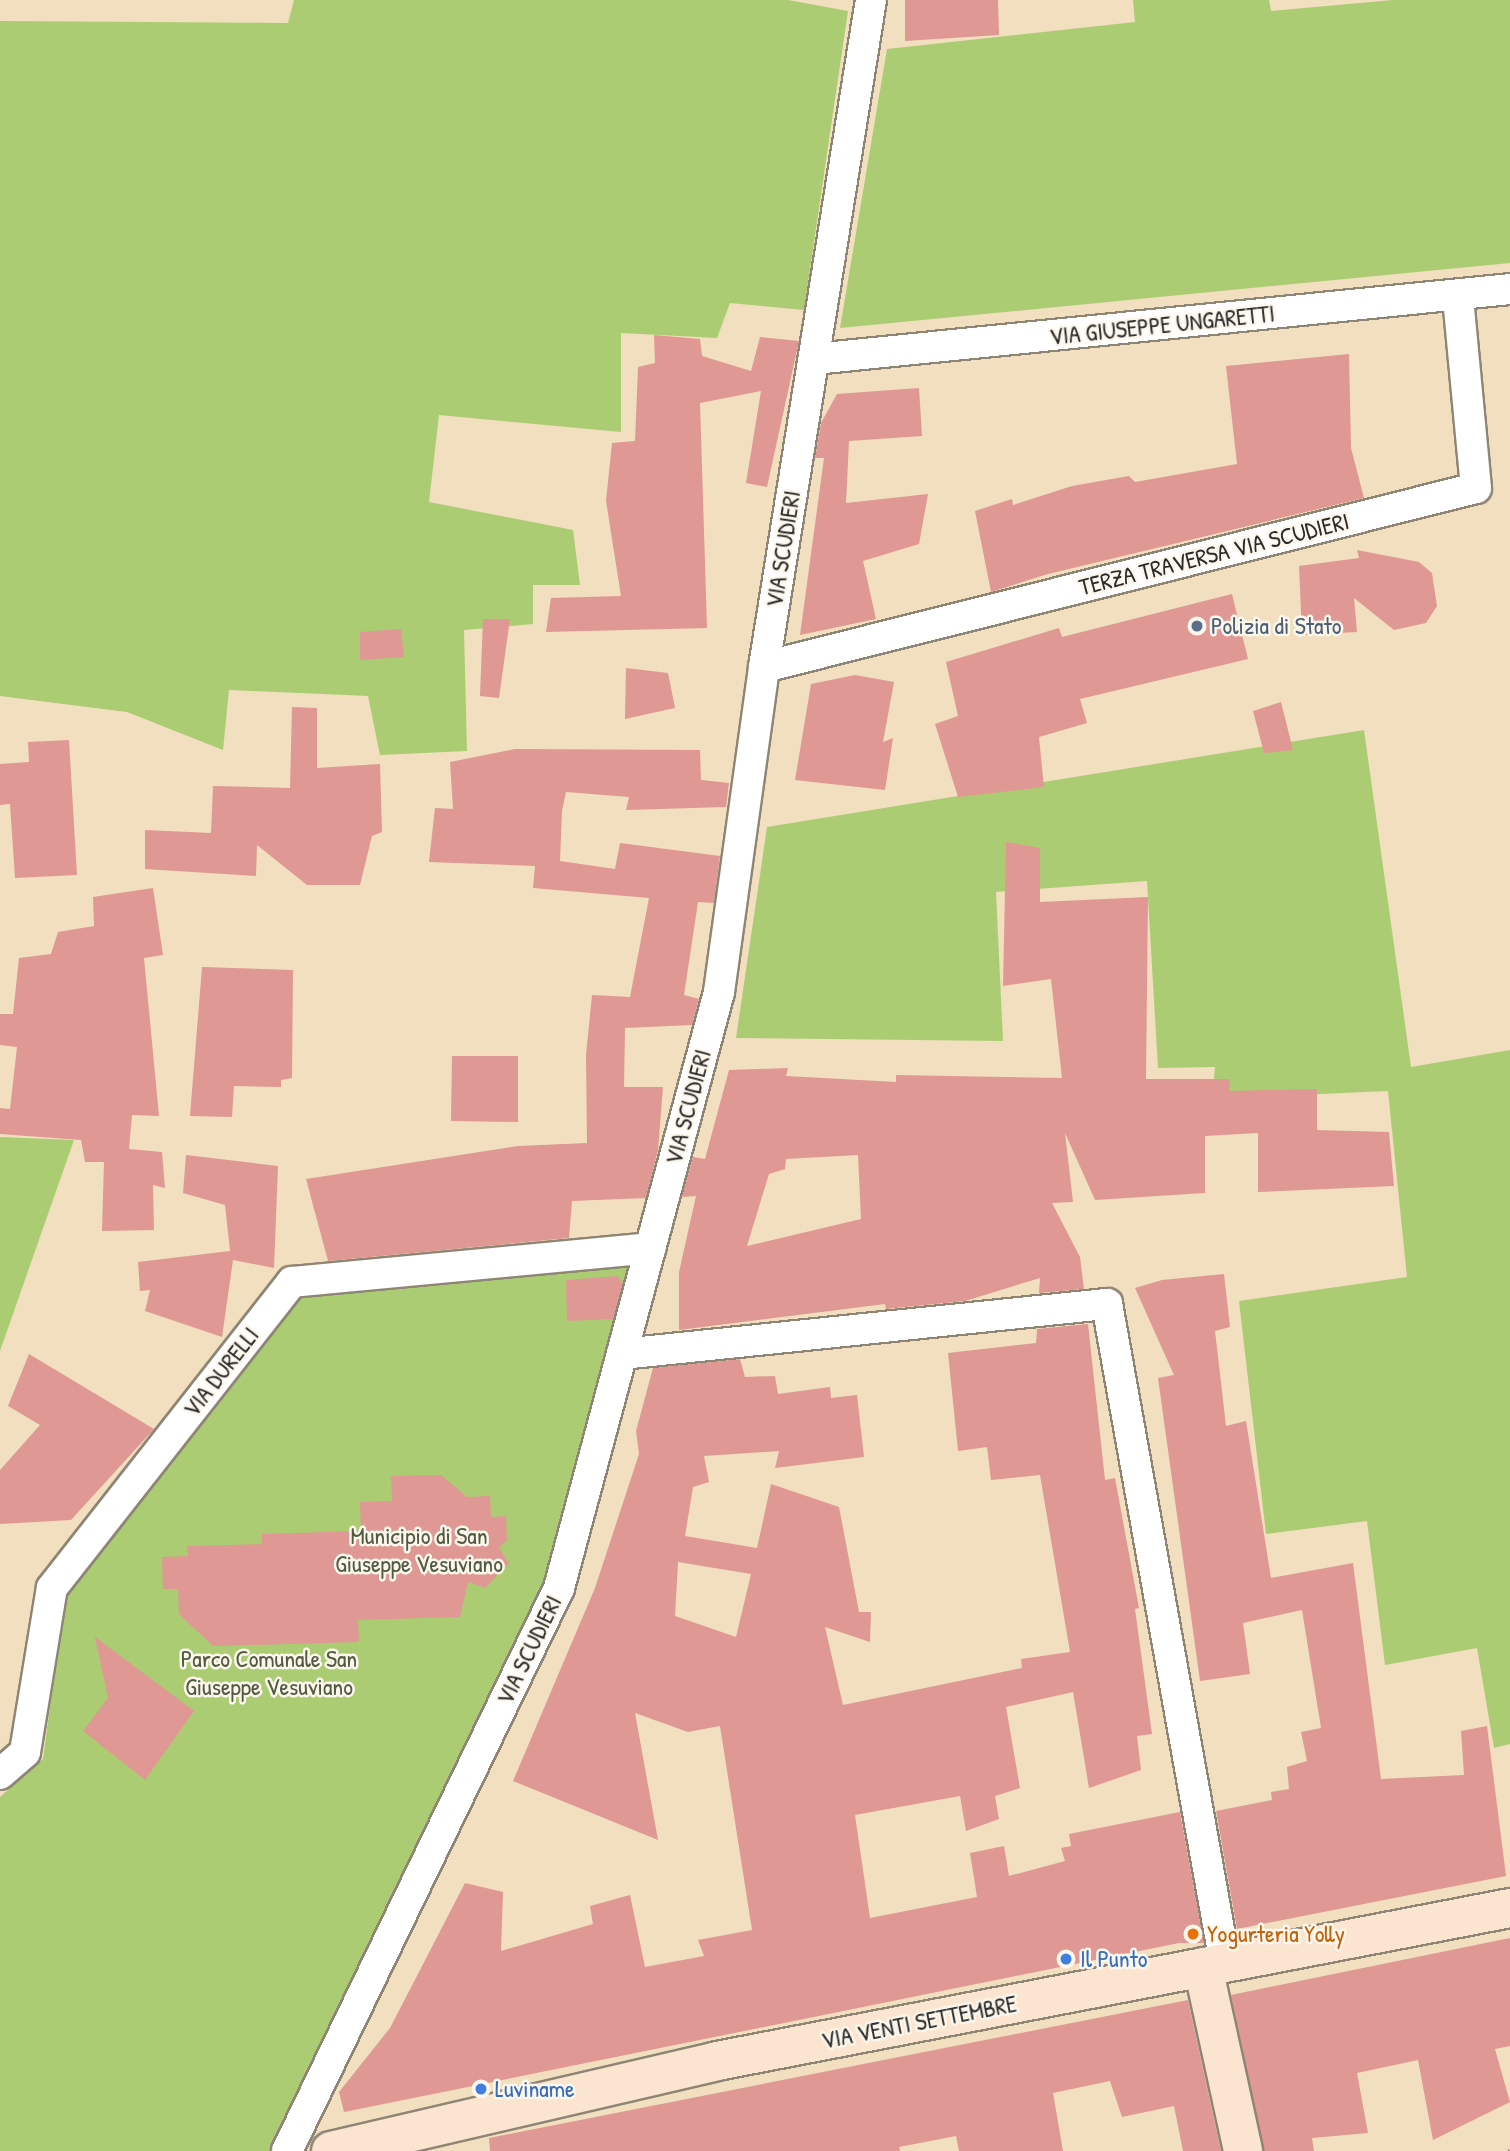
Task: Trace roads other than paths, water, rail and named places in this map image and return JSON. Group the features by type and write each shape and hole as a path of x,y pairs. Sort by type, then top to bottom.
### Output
{"main road":[{"name":"VIA VENTI SETTEMBRE","path":"331,2151 717,2061 1510,1908"},
{"path":"1214,1965 1243,2151"}],"street":[{"name":"VIA SCUDIERI","path":"287,2151 559,1588 719,992 764,667 871,0"},
{"name":"VIA GIUSEPPE UNGARETTI","path":"814,359 1510,289"},
{"name":"TERZA TRAVERSA VIA SCUDIERI","path":"764,667 1476,488 1458,296"},
{"name":"VIA DURELLI","path":"0,1774 25,1752 52,1588 292,1282 650,1248"},
{"path":"622,1354 1107,1304 1214,1965"}],"place":[{"name":"Polizia di Stato","path":"1197,626"},
{"name":"Yogurteria Yolly","path":"1193,1934"},
{"name":"Il Punto","path":"1066,1959"},
{"name":"Luviname","path":"481,2089"}],"park label":[{"name":"Municipio di San Giuseppe Vesuviano","path":"419,1550"},
{"name":"Parco Comunale San Giuseppe Vesuviano","path":"269,1673"}]}
